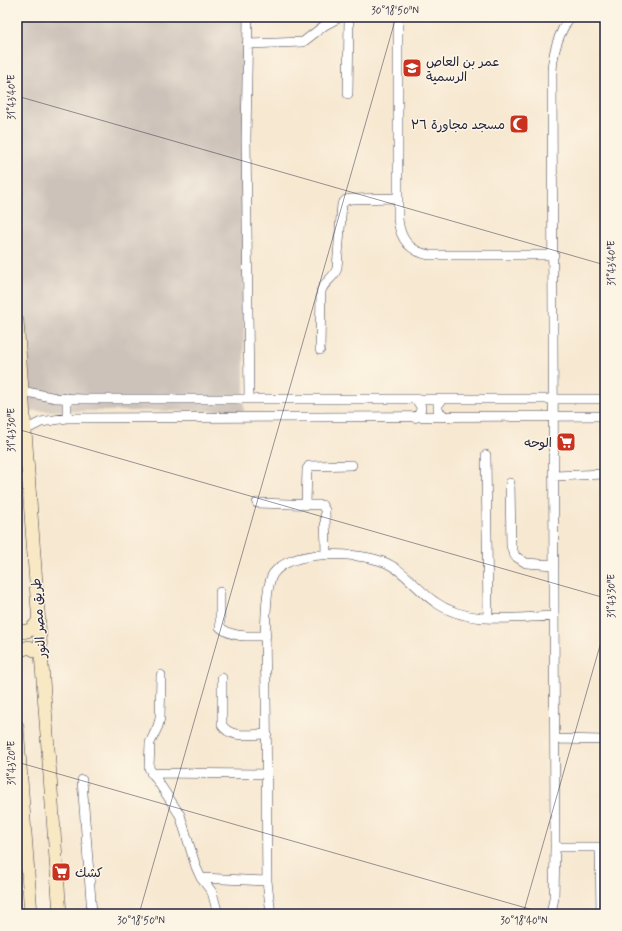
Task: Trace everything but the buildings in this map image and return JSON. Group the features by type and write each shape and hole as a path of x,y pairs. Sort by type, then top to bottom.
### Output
{"street":[{"path":"248,17 248,398"},
{"path":"247,44 303,42 325,21 340,17"},
{"path":"348,94 349,17"},
{"path":"398,17 398,198 399,229 402,237 413,250 421,253 554,255"},
{"path":"551,914 554,898 555,847 553,63 559,36 570,17"},
{"path":"320,350 321,291 324,283 337,271 342,204 346,200 351,199 398,198"},
{"name":"طريق مصر النور","path":"17,321 60,914"},
{"path":"22,391 48,397 67,398 442,400 554,398 605,399"},
{"path":"67,398 67,418"},
{"path":"415,418 420,413 421,407 416,399"},
{"path":"442,400 438,408 440,414 446,417"},
{"path":"25,430 41,422 67,418 415,418 605,416"},
{"path":"486,455 488,617"},
{"path":"306,504 307,469 309,466 352,465"},
{"path":"554,476 605,474"},
{"path":"510,483 511,546 514,556 526,563 554,565"},
{"path":"257,503 321,504 324,508 326,555"},
{"path":"270,914 267,881 266,636 267,593 272,575 278,568 294,559 326,555 348,556 381,561 402,573 434,602 444,608 465,616 554,616"},
{"path":"220,592 220,627 235,635 266,636"},
{"path":"17,631 29,631 35,627 38,621"},
{"path":"17,651 29,647 40,653"},
{"path":"160,675 160,718 150,743 149,766 151,774 180,815 192,855 201,878 212,892 218,914"},
{"path":"222,678 222,725 224,729 232,734 267,734"},
{"path":"17,726 31,914"},
{"path":"555,739 605,740"},
{"path":"151,774 266,774"},
{"path":"82,780 92,914"},
{"path":"555,847 603,847 601,914"},
{"path":"201,878 267,881"}],"shaded area":[{"path":"17,17 244,17 244,411 31,411 17,413"}],"place":[{"name":"عمر بن العاص الرسمية","path":"412,68"},
{"name":"مسجد مجاورة ٣٦","path":"519,124"},
{"name":"الوحه","path":"566,442"},
{"name":"كشك","path":"61,872"}]}
